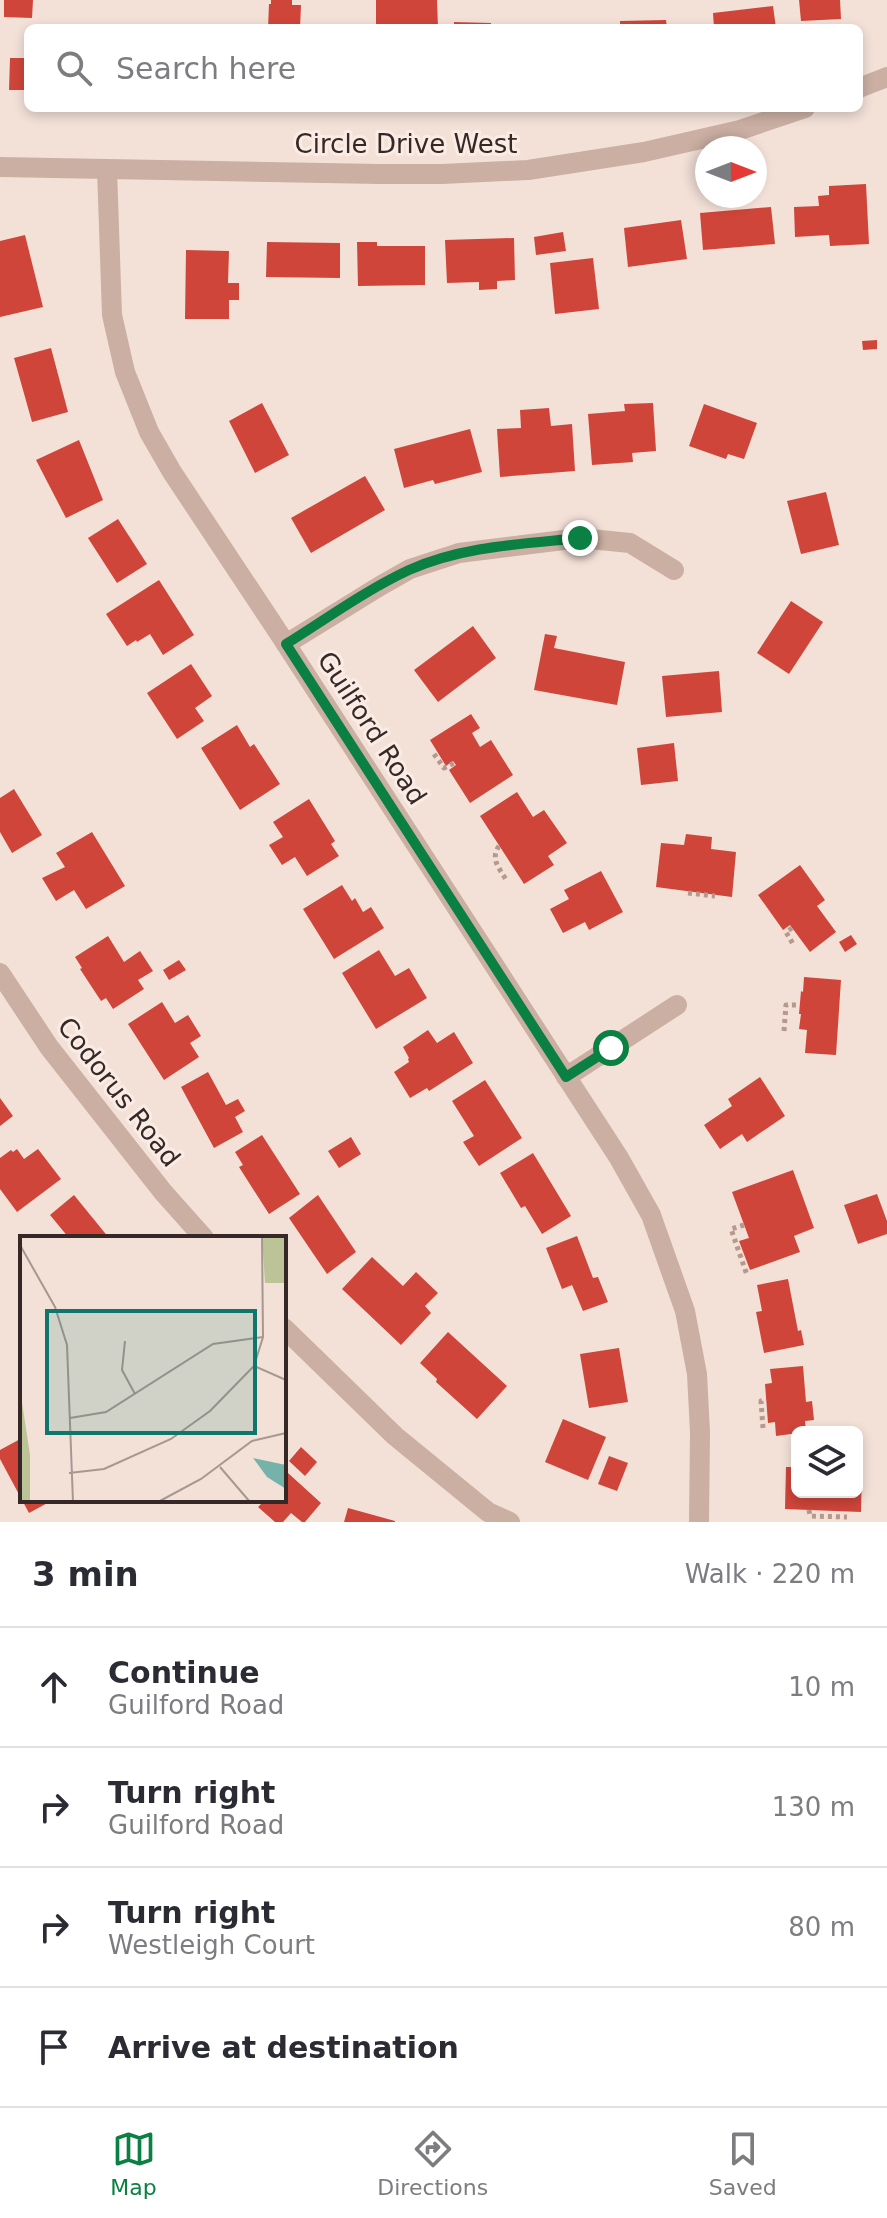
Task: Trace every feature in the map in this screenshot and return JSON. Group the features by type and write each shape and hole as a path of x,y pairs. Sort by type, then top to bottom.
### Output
{"street":[{"path":"863,86 887,77"},
{"name":"Circle Drive West","path":"0,167 442,174 528,170 644,152 740,130 793,112"},
{"name":"Guilford Road","path":"107,169 112,315 125,372 149,432 172,472 619,1158 651,1215 685,1311 697,1374 699,1522"},
{"path":"286,644 410,569 459,553 580,538 630,543 674,570"},
{"name":"Codorus Road","path":"0,973 49,1047 163,1192 202,1236"},
{"path":"566,1077 677,1005"},
{"path":"286,1330 395,1436 485,1517 510,1522"}],"path":[{"path":"434,754 444,768 454,763"},
{"path":"499,846 495,861 507,881"},
{"path":"688,893 715,896"},
{"path":"792,928 786,932 793,944"},
{"path":"784,1031 786,1005 799,1005"},
{"path":"744,1225 731,1229 747,1275"},
{"path":"763,1428 761,1401 766,1400"},
{"path":"809,1510 810,1516 847,1517"}],"building":[{"path":"4,0 33,0 32,18 4,17"},
{"path":"271,0 292,0 292,5 301,5 300,24 268,24"},
{"path":"376,0 437,0 438,24 376,24"},
{"path":"799,0 840,0 841,19 801,21"},
{"path":"773,6 775,24 714,24 713,13"},
{"path":"666,20 666,24 620,24 620,21"},
{"path":"454,22 491,23 491,24"},
{"path":"10,58 24,58 24,90 9,90"},
{"path":"866,184 869,244 830,246 829,235 795,237 794,207 819,206 818,196 829,195 829,186"},
{"path":"771,207 775,244 703,250 700,213"},
{"path":"681,220 687,259 628,267 624,228"},
{"path":"563,232 566,251 536,255 534,237"},
{"path":"25,235 43,307 0,317 0,241"},
{"path":"514,238 515,280 497,281 497,289 479,290 479,282 447,283 445,240"},
{"path":"267,242 340,243 340,278 266,277"},
{"path":"357,242 377,242 377,246 425,246 425,285 358,286"},
{"path":"186,250 229,251 228,283 239,283 239,300 229,300 229,319 185,319"},
{"path":"593,258 599,309 555,314 550,263"},
{"path":"877,340 877,349 863,350 862,341"},
{"path":"51,348 68,412 32,422 14,358"},
{"path":"262,403 289,455 255,473 229,421"},
{"path":"653,403 656,451 632,453 633,462 592,465 588,414 625,411 624,404"},
{"path":"704,404 757,423 744,459 728,454 726,459 689,446"},
{"path":"549,408 551,426 572,424 575,471 500,477 497,429 521,428 520,410"},
{"path":"470,429 482,472 404,488 394,449"},
{"path":"79,440 103,500 66,518 36,460"},
{"path":"365,476 385,510 311,553 291,518"},
{"path":"826,492 839,545 801,554 787,501"},
{"path":"118,519 147,564 117,583 88,538"},
{"path":"159,580 194,635 163,655 150,634 127,646 106,614"},
{"path":"791,601 823,622 789,674 757,653"},
{"path":"473,626 496,658 438,702 414,670"},
{"path":"545,634 557,636 554,648 625,662 617,705 534,690"},
{"path":"191,664 212,696 195,708 204,721 177,739 147,693"},
{"path":"719,671 722,712 666,717 662,676"},
{"path":"471,714 480,728 472,733 480,747 491,740 513,775 470,803 449,770 456,765 453,761 446,766 430,740"},
{"path":"237,725 250,747 254,744 280,784 240,810 201,748"},
{"path":"674,743 678,781 641,785 637,748"},
{"path":"14,789 42,835 12,853 0,832 0,798"},
{"path":"517,792 533,817 544,810 567,843 548,856 554,865 524,884 480,816"},
{"path":"309,799 335,841 331,844 339,856 307,876 295,857 282,865 269,845 283,837 273,822"},
{"path":"92,832 125,886 86,909 74,890 56,901 42,878 65,867 56,853"},
{"path":"686,834 712,837 711,849 736,852 732,897 656,887 661,843 684,845"},
{"path":"800,865 825,900 817,906 836,932 810,952 790,925 783,930 758,895"},
{"path":"601,871 623,912 589,930 585,922 563,933 550,909 569,899 564,890"},
{"path":"342,885 363,912 371,907 384,928 334,959 303,909"},
{"path":"851,935 857,944 845,952 839,942"},
{"path":"108,936 124,962 140,951 153,971 138,980 144,989 113,1009 106,998 101,1001 75,957"},
{"path":"379,950 395,976 409,968 427,998 376,1029 342,973"},
{"path":"179,960 186,970 169,980 163,970"},
{"path":"804,977 841,980 836,1055 805,1053 807,1030 799,1029"},
{"path":"162,1002 175,1023 188,1015 201,1036 190,1043 199,1057 164,1080 128,1024"},
{"path":"428,1030 437,1043 454,1032 473,1063 429,1091 427,1088 410,1098 394,1072 409,1062 403,1047"},
{"path":"208,1072 226,1105 238,1099 245,1111 235,1117 243,1132 214,1148 181,1087"},
{"path":"760,1077 785,1116 747,1142 742,1134 720,1149 704,1125 732,1106 728,1099"},
{"path":"485,1080 522,1138 479,1166 463,1142 474,1136 452,1101"},
{"path":"0,1098 13,1116 0,1126"},
{"path":"262,1135 300,1194 269,1214 239,1167 243,1165 235,1152"},
{"path":"351,1137 361,1154 339,1168 328,1151"},
{"path":"17,1149 24,1159 38,1149 61,1179 17,1212 0,1189 0,1158"},
{"path":"533,1153 571,1216 542,1234 525,1206 521,1208 500,1173"},
{"path":"793,1170 814,1228 794,1236 800,1252 750,1270 739,1241 749,1238 732,1192"},
{"path":"877,1194 887,1221 887,1234 858,1244 844,1205"},
{"path":"74,1195 107,1236 67,1236 50,1215"},
{"path":"318,1195 356,1252 327,1274 289,1218"},
{"path":"577,1236 593,1278 598,1277 608,1302 583,1311 572,1285 562,1289 546,1248"},
{"path":"372,1257 403,1286 416,1272 438,1293 425,1306 431,1313 401,1345 342,1289"},
{"path":"788,1279 798,1331 801,1330 804,1345 764,1353 756,1312 762,1311 757,1285"},
{"path":"448,1332 507,1386 477,1419 420,1363"},
{"path":"619,1348 628,1402 589,1408 580,1354"},
{"path":"803,1366 806,1402 812,1401 814,1420 805,1421 805,1426 791,1426 791,1434 776,1436 775,1422 768,1423 765,1384 772,1383 770,1369"},
{"path":"563,1419 606,1437 588,1480 545,1462"},
{"path":"20,1439 20,1496 0,1459 0,1450"},
{"path":"301,1447 317,1462 305,1476 289,1461"},
{"path":"609,1456 628,1463 617,1491 598,1484"},
{"path":"786,1467 791,1467 791,1498 861,1498 861,1512 785,1509"},
{"path":"288,1473 321,1503 305,1522 291,1513 283,1522 275,1522 258,1507 263,1502 286,1502"},
{"path":"23,1502 49,1502 29,1513"},
{"path":"348,1508 395,1521 395,1522 344,1522"}],"route":[{"path":"580,538 459,553 410,569 286,644 566,1077 611,1048"}]}
